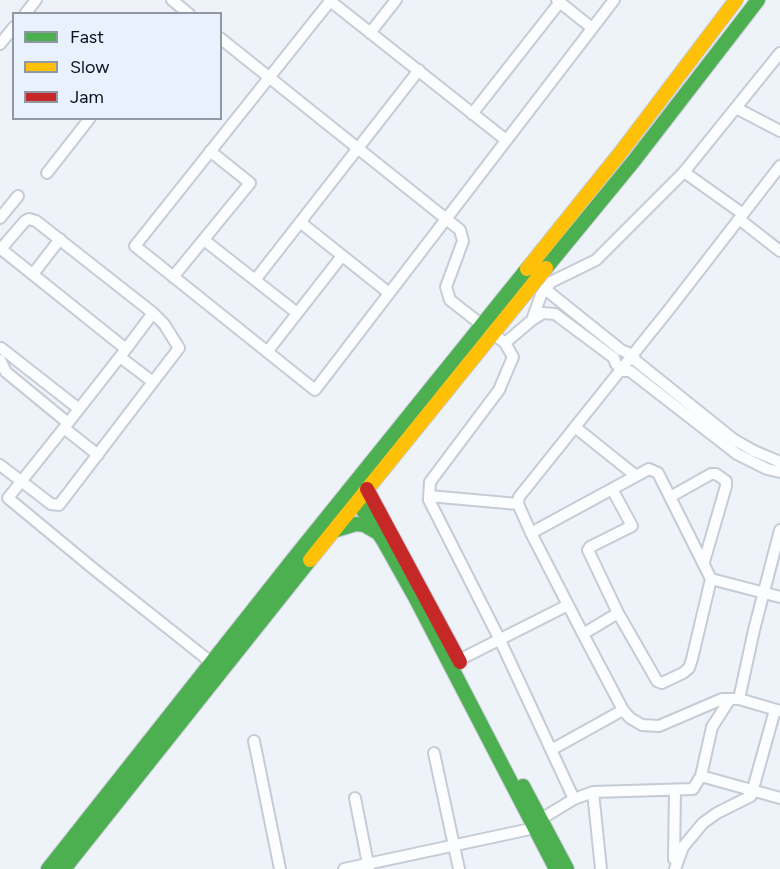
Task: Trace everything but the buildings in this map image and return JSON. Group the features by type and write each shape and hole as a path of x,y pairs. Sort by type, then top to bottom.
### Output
{"main road":[{"path":"64,869 216,666 333,531 354,496 367,489 736,0"},
{"path":"48,869 216,666 488,329 633,162 758,0"},
{"path":"367,489 455,662 508,759 556,869"},
{"path":"354,496 455,662"},
{"path":"333,531 356,524 364,525 378,533"},
{"path":"538,824 567,869"}],"street":[{"path":"27,12 36,0"},
{"path":"506,140 330,0 135,246 315,390 614,0"},
{"path":"370,33 396,0"},
{"path":"472,114 558,1 592,28"},
{"path":"0,44 12,29"},
{"path":"222,40 460,230 463,241 446,287 450,300 505,343 513,357 498,390 430,482 429,500 500,638 574,799"},
{"path":"532,320 541,295 551,282 596,260 684,172 780,53"},
{"path":"255,279 419,70"},
{"path":"736,108 780,131"},
{"path":"47,173 88,120"},
{"path":"174,277 250,183 210,151"},
{"path":"675,869 683,847 699,826 717,813 747,799 753,789 778,711 735,699 722,699 659,726 642,725 635,722 623,710 568,605 531,533 518,504 519,497 633,356 741,216 775,181 780,166"},
{"path":"684,172 741,216 780,251"},
{"path":"0,218 18,196"},
{"path":"0,465 51,504 58,505 98,455 179,348 164,324 153,313 60,238 36,221 29,219 20,224 0,250 33,274 153,382"},
{"path":"300,222 389,294"},
{"path":"33,274 60,238"},
{"path":"204,240 297,313"},
{"path":"267,351 342,256"},
{"path":"545,289 621,350 633,356 636,362 733,439 780,462"},
{"path":"153,313 21,481 4,494 216,666"},
{"path":"505,343 543,313 555,314 614,358 616,364 622,369 630,371 736,454 767,469 780,472"},
{"path":"0,348 79,409"},
{"path":"0,348 0,358 6,372 98,455"},
{"path":"575,427 636,476"},
{"path":"531,533 612,489 636,476 649,470 658,473 711,579 689,668 683,674 662,683 657,681 618,613 588,550 632,526 612,489"},
{"path":"670,498 711,474 716,474 726,481 704,562"},
{"path":"429,496 518,504"},
{"path":"344,869 368,866 538,824 574,799 592,792 693,789 701,776 710,732 717,718 735,699 780,530"},
{"path":"711,579 780,597"},
{"path":"455,662 568,605"},
{"path":"583,634 618,613"},
{"path":"551,750 623,710"},
{"path":"254,741 280,869"},
{"path":"434,753 459,869"},
{"path":"701,776 780,798"},
{"path":"675,790 675,869"},
{"path":"592,792 601,869"},
{"path":"355,798 368,866"}],"traffic: fast":[{"path":"546,268 633,162 758,0"},
{"path":"48,869 527,269"},
{"path":"352,494 383,540 415,597 556,869"},
{"path":"333,531 356,524 364,525 378,533"},
{"path":"64,869 310,560"},
{"path":"523,786 567,869"}],"traffic: slow":[{"path":"527,269 621,152 736,0"},
{"path":"310,560 546,268"}],"traffic: jam":[{"path":"367,489 460,662"}]}
